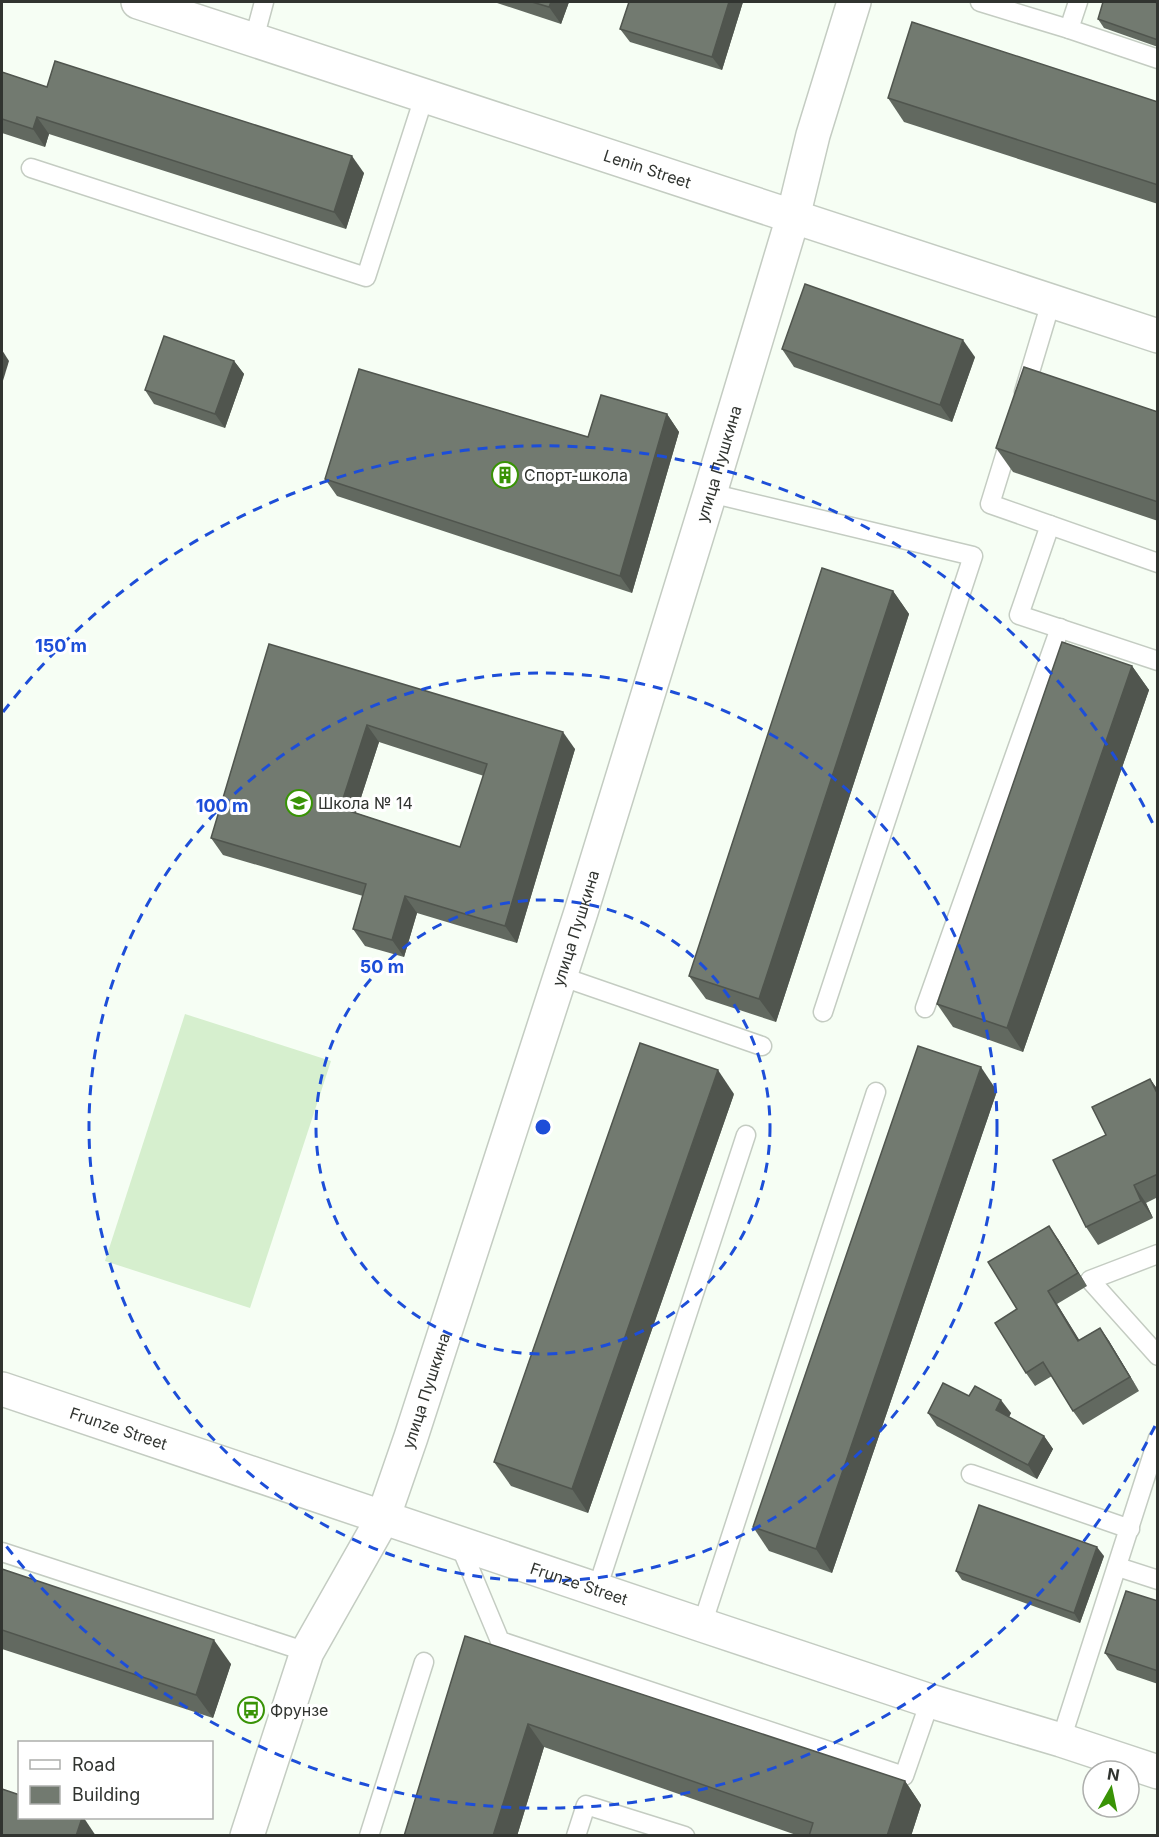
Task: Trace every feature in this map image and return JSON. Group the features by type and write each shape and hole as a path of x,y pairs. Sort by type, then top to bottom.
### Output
{"street":[{"name":"Lenin Street","path":"138,2 425,94 1158,336"},
{"name":"улица Пушкина","path":"247,1836 307,1652 384,1518 560,976 710,493 793,216 813,135 854,2"},
{"name":"Frunze Street","path":"2,1389 930,1701 1061,1740 1158,1773"}],"lane":[{"path":"254,39 264,2"},
{"path":"980,2 1158,59"},
{"path":"1070,29 1078,2"},
{"path":"31,168 366,277 425,94"},
{"path":"1052,302 990,504 1158,563"},
{"path":"710,493 973,556 823,1012"},
{"path":"1050,525 1019,615 1158,661"},
{"path":"925,1008 1060,628"},
{"path":"560,976 762,1046"},
{"path":"702,1625 876,1092"},
{"path":"597,1589 746,1135"},
{"path":"1158,1254 1090,1280 1158,1356"},
{"path":"1061,1740 1158,1438"},
{"path":"971,1473 1130,1529"},
{"path":"459,1543 500,1641 904,1776 930,1701"},
{"path":"2,1552 307,1652"},
{"path":"1118,1567 1158,1580"},
{"path":"369,1836 424,1662"},
{"path":"576,1836 586,1805 685,1836"}],"green space":[{"path":"185,1014 331,1061 250,1308 105,1261"}],"building":[{"path":"532,2 551,2 549,7"},
{"path":"629,2 729,2 712,57 620,29"},
{"path":"1103,2 1158,3 1158,40 1098,19"},
{"path":"912,22 1158,102 1158,185 888,98"},
{"path":"55,61 352,156 334,212 37,117 33,129 2,119 2,72 47,87"},
{"path":"805,284 963,340 940,405 782,349"},
{"path":"164,336 234,361 215,414 145,390"},
{"path":"1024,367 1158,412 1158,502 996,448"},
{"name":"Спорт-школа","path":"359,369 588,437 601,395 667,414 620,576 325,479"},
{"path":"822,568 893,591 759,999 689,976"},
{"path":"1062,642 1132,666 1007,1028 937,1004"},
{"name":"Школа № 14","path":"269,644 563,732 505,926 405,896 392,940 353,929 366,884 211,838","holes":["367,725 487,764 460,847 340,808"]},
{"path":"640,1043 718,1070 572,1489 494,1462"},
{"path":"918,1046 981,1067 816,1549 753,1527"},
{"path":"1150,1079 1158,1095 1158,1174 1134,1185 1141,1201 1086,1227 1053,1160 1106,1135 1092,1107"},
{"path":"1049,1226 1078,1273 1048,1291 1078,1341 1100,1328 1130,1377 1073,1411 1043,1362 1026,1373 995,1323 1017,1309 988,1262"},
{"path":"943,1383 969,1396 975,1386 1001,1400 996,1410 1044,1436 1028,1465 928,1413"},
{"path":"979,1505 1097,1547 1074,1613 956,1571"},
{"path":"2,1569 214,1640 196,1695 2,1630"},
{"path":"1126,1591 1158,1601 1158,1671 1105,1653"},
{"path":"465,1636 905,1781 887,1836 809,1836 813,1823 528,1724 493,1836 404,1836"},
{"path":"2,1789 18,1794 18,1819 82,1819 76,1836 2,1836"}],"place":[{"name":"Спорт-школа","path":"505,475"},
{"name":"Школа № 14","path":"299,803"},
{"name":"Фрунзе","path":"251,1710"}]}
